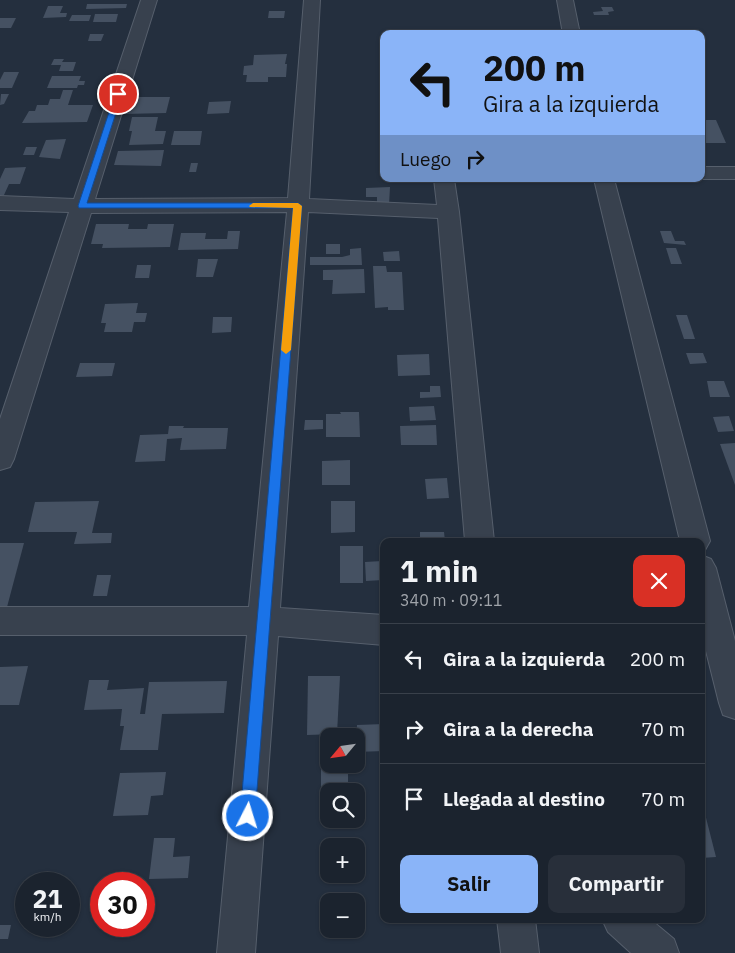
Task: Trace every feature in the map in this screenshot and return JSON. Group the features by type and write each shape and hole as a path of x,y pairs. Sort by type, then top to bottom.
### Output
{"street":[{"path":"0,459 149,0"},
{"path":"236,953 298,206 312,0"},
{"path":"565,0 571,30"},
{"path":"705,173 735,173"},
{"path":"444,182 480,538"},
{"path":"605,182 694,538"},
{"path":"0,203 82,206 298,206 448,212"},
{"path":"705,584 735,703"},
{"path":"0,621 264,621 380,630"},
{"path":"516,923 520,953"},
{"path":"626,923 660,953"}],"building":[{"path":"87,4 127,4 126,8 86,9"},
{"path":"48,6 63,6 60,13 67,13 66,17 43,18"},
{"path":"601,7 612,7 614,11 608,12 609,15 594,15 593,12 603,11"},
{"path":"269,11 285,11 284,18 268,18"},
{"path":"95,14 118,14 116,22 93,22"},
{"path":"72,15 91,15 89,21 69,21"},
{"path":"0,18 16,18 11,28 0,28"},
{"path":"90,34 104,34 101,41 88,41"},
{"path":"287,54 285,64 287,64 286,77 268,77 268,82 246,82 247,75 243,75 244,66 253,65 254,55"},
{"path":"54,59 64,59 62,62 76,62 73,71 59,71 61,65 51,65"},
{"path":"4,72 19,72 12,88 0,88 0,80"},
{"path":"52,76 81,76 79,81 85,81 84,85 78,85 77,88 47,88"},
{"path":"63,90 73,90 68,105 93,105 87,122 22,123 29,111 35,111 37,105 48,105 50,99 60,99"},
{"path":"1,94 9,94 4,104 0,105"},
{"path":"129,96 170,97 166,113 124,114"},
{"path":"231,101 229,113 207,114 209,102"},
{"path":"132,117 158,117 155,131 166,131 163,144 129,145"},
{"path":"705,120 716,120 726,143 705,143"},
{"path":"174,131 202,131 200,145 171,145"},
{"path":"66,139 60,159 39,157 46,140"},
{"path":"26,147 37,147 34,155 23,155"},
{"path":"164,150 161,166 114,165 118,151"},
{"path":"191,163 198,163 196,172 189,172"},
{"path":"26,167 20,184 9,184 4,195 0,195 0,179 5,168"},
{"path":"390,187 389,205 377,205 377,197 366,197 366,188"},
{"path":"96,224 129,224 128,229 147,229 148,224 174,224 170,247 102,248 103,244 91,244"},
{"path":"228,231 240,231 238,249 178,250 181,233 206,233 205,239 227,239"},
{"path":"660,231 671,231 675,241 684,241 686,245 664,243"},
{"path":"326,244 340,244 340,254 326,254"},
{"path":"361,248 362,265 310,265 310,257 342,257 350,255 350,249"},
{"path":"666,248 676,248 682,264 671,264"},
{"path":"399,251 400,261 384,261 383,252"},
{"path":"198,259 218,259 213,277 196,277"},
{"path":"137,265 151,265 149,278 135,278"},
{"path":"373,266 386,266 387,272 402,272 404,310 388,310 388,307 375,308"},
{"path":"364,269 365,293 332,294 333,280 323,280 323,270"},
{"path":"138,303 136,313 147,313 145,322 134,322 132,332 104,332 106,323 101,323 105,304"},
{"path":"676,315 687,315 695,339 684,339"},
{"path":"213,317 232,317 231,332 212,333"},
{"path":"686,353 703,353 707,363 690,364"},
{"path":"429,354 430,375 398,376 397,355"},
{"path":"80,363 115,363 112,376 76,377"},
{"path":"707,381 724,381 730,397 710,397"},
{"path":"430,386 440,386 441,397 420,398 420,392 430,392"},
{"path":"434,406 436,420 410,421 409,407"},
{"path":"340,412 359,412 360,437 326,437 326,414 341,414"},
{"path":"729,416 734,431 718,432 713,417"},
{"path":"305,420 323,420 323,429 304,430"},
{"path":"436,425 437,445 401,445 400,426"},
{"path":"169,426 184,426 183,428 228,428 226,449 180,450 182,438 167,439 165,461 135,462 140,435 168,434"},
{"path":"735,443 735,485 720,444"},
{"path":"350,460 350,485 322,485 322,461"},
{"path":"447,478 449,498 427,499 425,479"},
{"path":"99,501 92,533 112,533 111,543 74,544 77,532 28,532 35,502"},
{"path":"331,501 355,501 355,532 331,533"},
{"path":"420,532 444,532 445,538 420,538"},
{"path":"0,543 24,543 7,607 0,607"},
{"path":"340,546 363,546 363,583 340,583"},
{"path":"380,561 380,580 366,581 365,562"},
{"path":"97,575 111,575 107,596 93,596"},
{"path":"28,666 19,705 0,705 0,667"},
{"path":"308,676 340,676 337,728 320,728 320,735 307,735"},
{"path":"89,680 109,680 107,690 144,688 140,714 145,714 149,682 227,681 224,713 162,714 158,750 120,750 124,726 120,726 122,709 84,710"},
{"path":"380,724 380,751 365,752 365,728 357,728 357,725"},
{"path":"166,772 163,795 151,796 148,815 113,816 120,773"},
{"path":"321,773 348,773 348,783 321,783"},
{"path":"705,814 716,857 705,858"},
{"path":"154,838 175,838 173,857 190,856 188,878 155,879 155,872 150,872"},
{"path":"0,925 11,925 8,939 0,939"}],"slow traffic":[{"path":"253,206 298,206 286,350"}],"route":[{"path":"118,94 82,206 298,206 248,816"}]}
